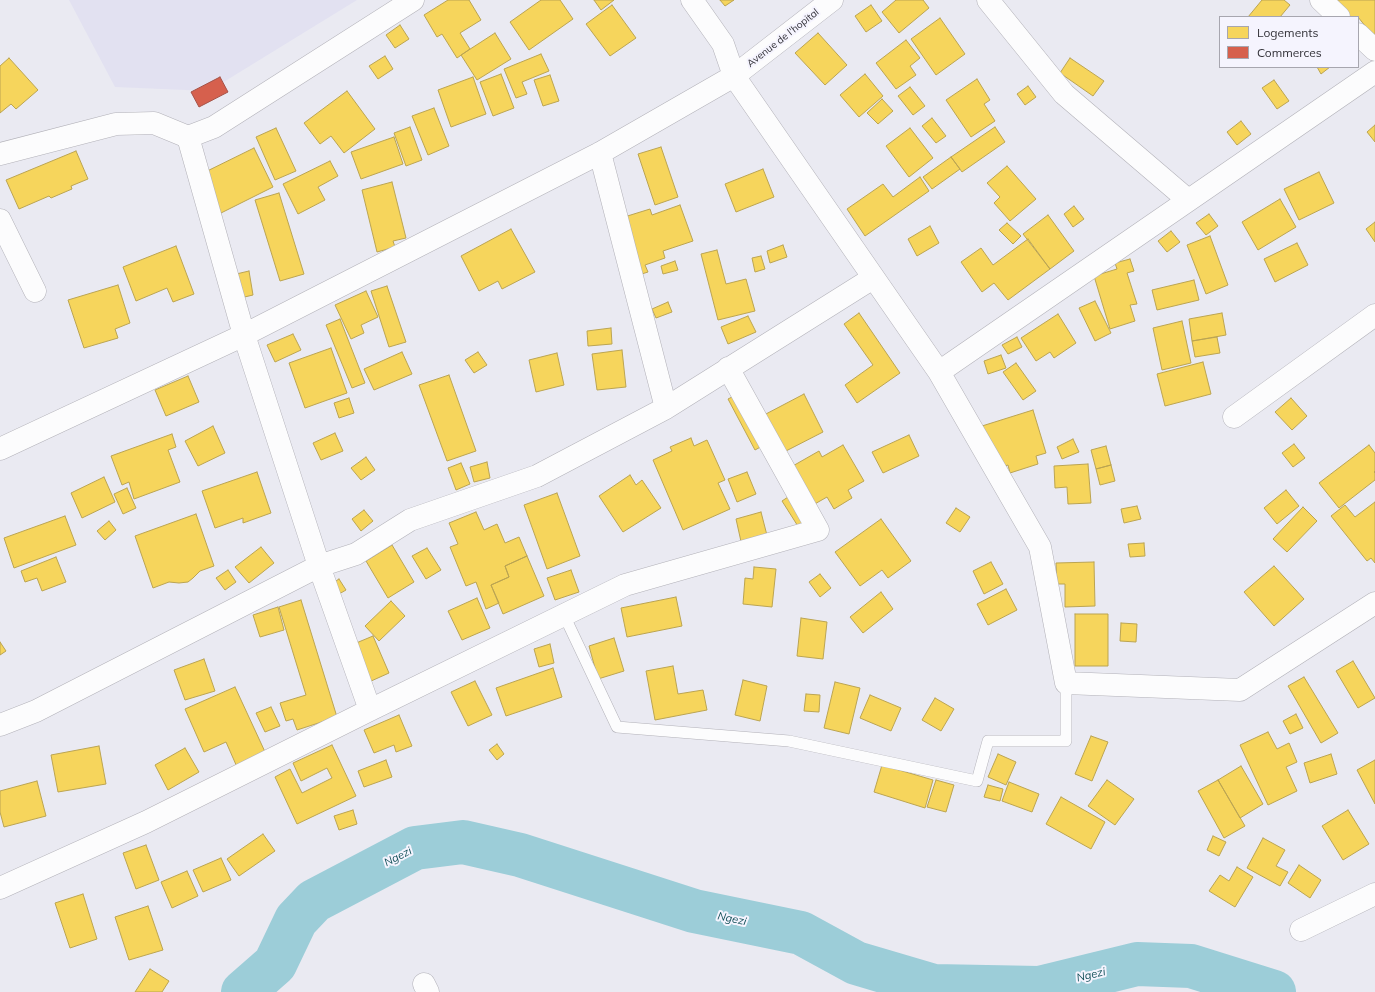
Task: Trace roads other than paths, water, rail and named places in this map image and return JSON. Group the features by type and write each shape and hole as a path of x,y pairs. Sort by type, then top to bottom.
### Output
{"street":[{"path":"0,154 116,124 154,123 188,137 214,127 413,0"},
{"path":"692,0 723,44 734,76 939,372 1040,547 1066,683 1240,690 1375,602"},
{"name":"Avenue de l'hopital","path":"0,449 244,335 600,153 734,76 832,0"},
{"path":"988,0 1064,94 1188,200"},
{"path":"1321,0 1338,16"},
{"path":"1359,35 1375,50"},
{"path":"939,372 1375,72"},
{"path":"188,137 244,335 319,566 370,710"},
{"path":"600,153 666,408"},
{"path":"0,220 35,291"},
{"path":"0,725 36,711 319,566 356,554 410,520 537,476 666,408 873,278"},
{"path":"1234,417 1375,315"},
{"path":"0,888 146,822 625,585 818,530 728,368"},
{"path":"1301,930 1375,894"}],"lane":[{"path":"564,615 617,727 789,741 977,781 988,741 1066,741 1066,683"}],"waterway":[{"name":"Ngezi","path":"243,992 275,964 296,920 314,901 415,848 463,842 520,855 694,911 801,933 856,963 934,986 1039,988 1137,964 1191,966 1274,992"}]}
